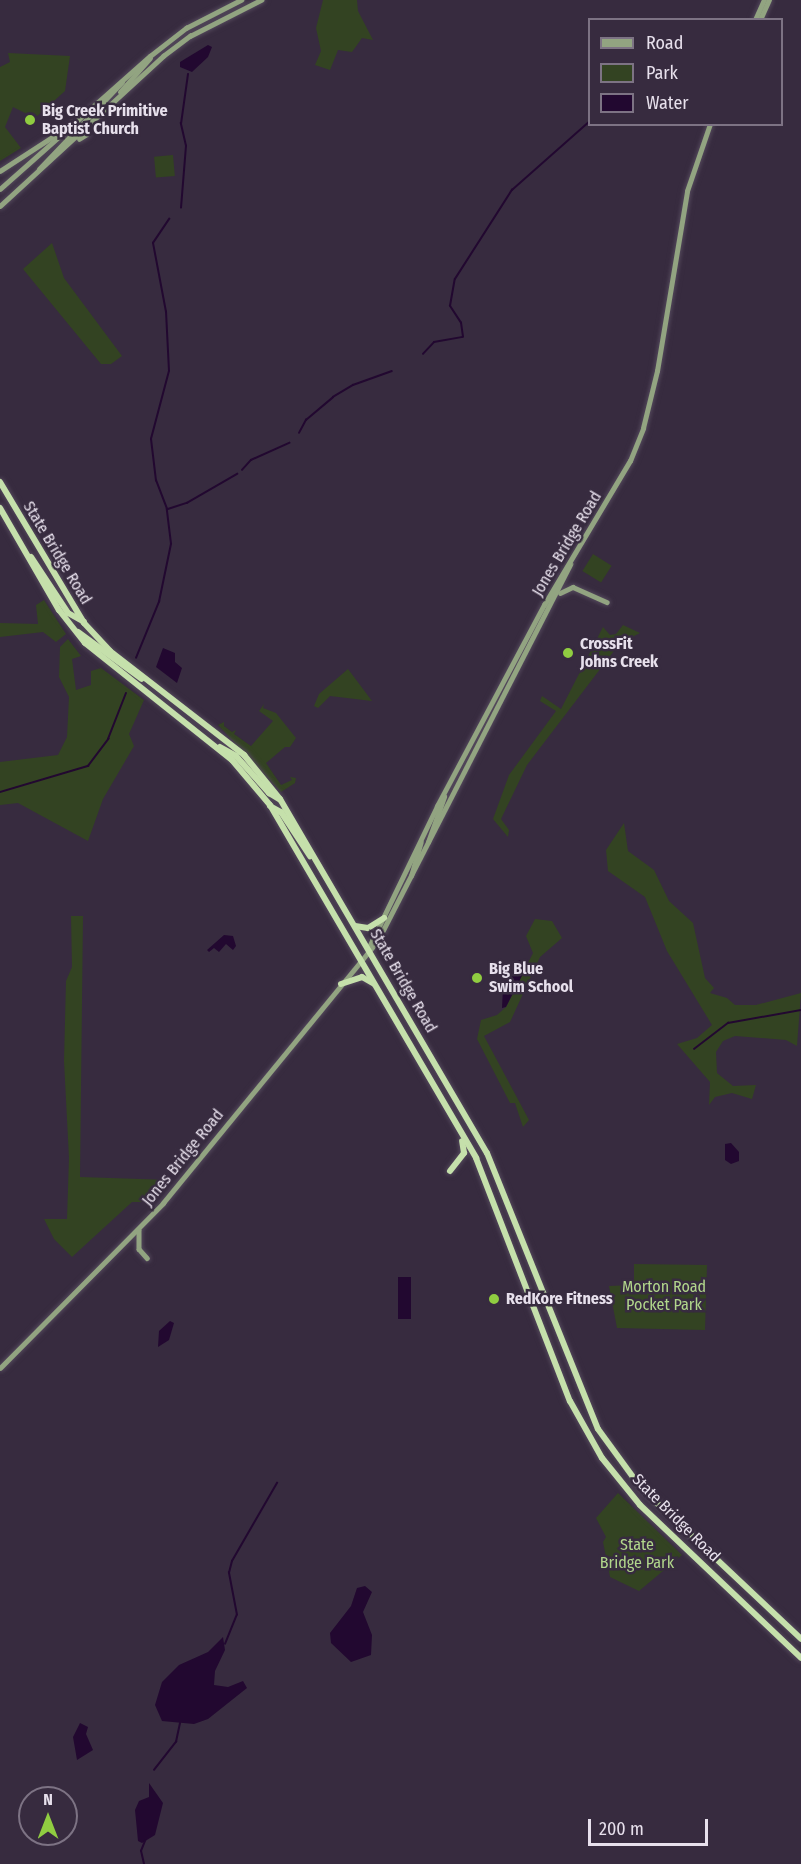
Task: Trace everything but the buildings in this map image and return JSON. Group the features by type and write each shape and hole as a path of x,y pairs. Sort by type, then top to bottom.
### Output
{"highway":[{"name":"State Bridge Road","path":"0,482 84,623 110,651 237,749 280,799 487,1153 598,1429 641,1488 801,1639"},
{"name":"State Bridge Road","path":"0,508 74,631 106,663 231,760 270,806 449,1111 498,1209 570,1401 602,1458 640,1505 801,1658"},
{"path":"22,548 68,613 84,623"},
{"path":"74,631 125,670 153,683"},
{"path":"205,738 236,756 269,793 280,799"},
{"path":"270,806 280,812 322,869"},
{"path":"355,926 368,928 384,918"},
{"path":"355,950 368,950"},
{"path":"341,984 362,977 375,984"},
{"name":"State Bridge Road","path":"449,1111 465,1148 450,1172"},
{"name":"State Bridge Road","path":"677,1516 704,1547"}],"main road":[{"path":"223,9 227,0"},
{"path":"0,189 150,56 186,28 240,0 243,8"},
{"path":"0,206 117,97 175,47 261,0"},
{"path":"756,18 764,0"},
{"path":"761,18 770,0"},
{"path":"117,97 150,56"},
{"path":"36,174 56,147 83,124 126,77"},
{"name":"Jones Bridge Road","path":"0,1368 139,1230 368,950 444,793 544,605 570,565 630,461 643,428 687,191 709,126"},
{"path":"0,171 65,130"},
{"path":"50,160 87,134"},
{"name":"Jones Bridge Road","path":"368,950 377,942 411,879 510,682 567,577 570,565"},
{"path":"540,626 567,587 607,602"},
{"path":"427,845 444,793"},
{"path":"411,879 420,841"},
{"path":"139,1230 137,1244 147,1258"}],"green space":[{"path":"323,0 357,0 358,11 373,40 362,38 352,52 338,50 330,70 315,65 321,51 316,28"},
{"path":"8,53 70,56 65,91 35,118 13,107 5,127 21,148 0,161 0,67 10,62"},
{"path":"173,155 175,176 156,178 154,157"},
{"path":"52,243 64,278 122,356 111,364 101,364 23,269"},
{"path":"593,554 612,566 601,583 582,571"},
{"path":"44,600 66,634 56,642 43,632 0,637 0,623 38,624 36,605"},
{"path":"623,625 640,633 620,643 527,765 501,819 509,830 508,837 493,819 509,775 556,711 540,701 542,696 561,709 603,627 610,635 616,634"},
{"path":"68,639 81,656 72,659 76,690 91,685 91,671 101,668 144,700 129,734 134,746 103,799 88,841 18,803 0,805 0,762 58,755 67,737 69,697 59,677 60,647"},
{"path":"348,669 372,701 330,696 318,708 314,706 319,694"},
{"path":"264,704 263,708 276,713 296,738 290,747 285,747 266,763 281,785 292,780 290,777 296,778 295,783 281,792 218,725 224,722 224,726 232,732 236,730 234,734 251,746 273,721 259,711"},
{"path":"624,823 628,851 654,870 669,901 693,923 705,978 714,988 710,993 727,998 735,1005 756,1005 801,993 797,1046 786,1040 735,1036 723,1041 716,1052 717,1073 733,1086 756,1085 752,1099 732,1093 715,1097 709,1105 710,1082 677,1044 697,1038 712,1025 667,951 645,897 608,871 606,850"},
{"path":"71,916 83,916 80,1177 170,1180 148,1202 132,1202 72,1257 54,1239 44,1219 67,1219 69,1158 64,1061 66,981 72,967"},
{"path":"535,919 552,921 562,938 540,957 510,1022 484,1036 529,1120 523,1127 515,1103 510,1103 477,1039 481,1020 497,1015 506,1007 533,953 526,936"},
{"name":"Morton Road Pocket Park","path":"634,1264 707,1265 705,1330 617,1328 609,1286 634,1285"},
{"name":"State Bridge Park","path":"618,1493 682,1555 639,1591 610,1577 603,1542 606,1537 596,1518"}],"water":[{"path":"208,45 212,47 208,57 192,72 180,67 180,62"},
{"path":"163,648 175,653 175,662 182,668 177,683 156,667"},
{"path":"224,935 233,936 236,946 233,950 226,944 219,952 214,948 209,952 207,950"},
{"path":"519,960 528,964 506,1007 502,1008 503,987"},
{"path":"731,1143 739,1152 739,1161 731,1164 725,1160 725,1144"},
{"path":"398,1277 411,1277 411,1319 398,1319"},
{"path":"170,1321 174,1323 169,1340 158,1347 159,1331"},
{"path":"365,1586 372,1592 363,1612 372,1635 371,1655 351,1662 331,1643 330,1633 351,1606 357,1588"},
{"path":"223,1637 225,1650 215,1671 214,1685 228,1687 243,1681 247,1688 208,1719 194,1724 162,1721 155,1705 162,1682 179,1665 208,1652"},
{"path":"80,1723 88,1727 86,1734 93,1750 77,1760 73,1737"},
{"path":"149,1783 163,1803 155,1835 142,1843 138,1841 135,1810 139,1801 149,1797"}],"waterway":[{"path":"181,208 186,146 181,124 188,74"},
{"path":"423,354 434,342 463,337 461,323 450,306 455,279 512,190 588,123"},
{"path":"136,658 159,602 171,544 167,509 156,481 151,439 169,371 166,312 153,243 169,219"},
{"path":"299,433 306,420 333,397 353,385 392,371"},
{"path":"242,470 251,460 289,443"},
{"path":"168,509 187,503 237,474"},
{"path":"0,792 88,766 108,739 126,693"},
{"path":"694,1049 728,1023 801,1010"},
{"path":"225,1644 237,1615 229,1573 232,1561 277,1483"},
{"path":"154,1770 176,1742 180,1723"},
{"path":"144,1864 141,1851 145,1841"}],"place":[{"name":"Big Creek Primitive Baptist Church","path":"30,120"},
{"name":"CrossFit Johns Creek","path":"568,653"},
{"name":"Big Blue Swim School","path":"477,978"},
{"name":"RedKore Fitness","path":"494,1299"}]}
